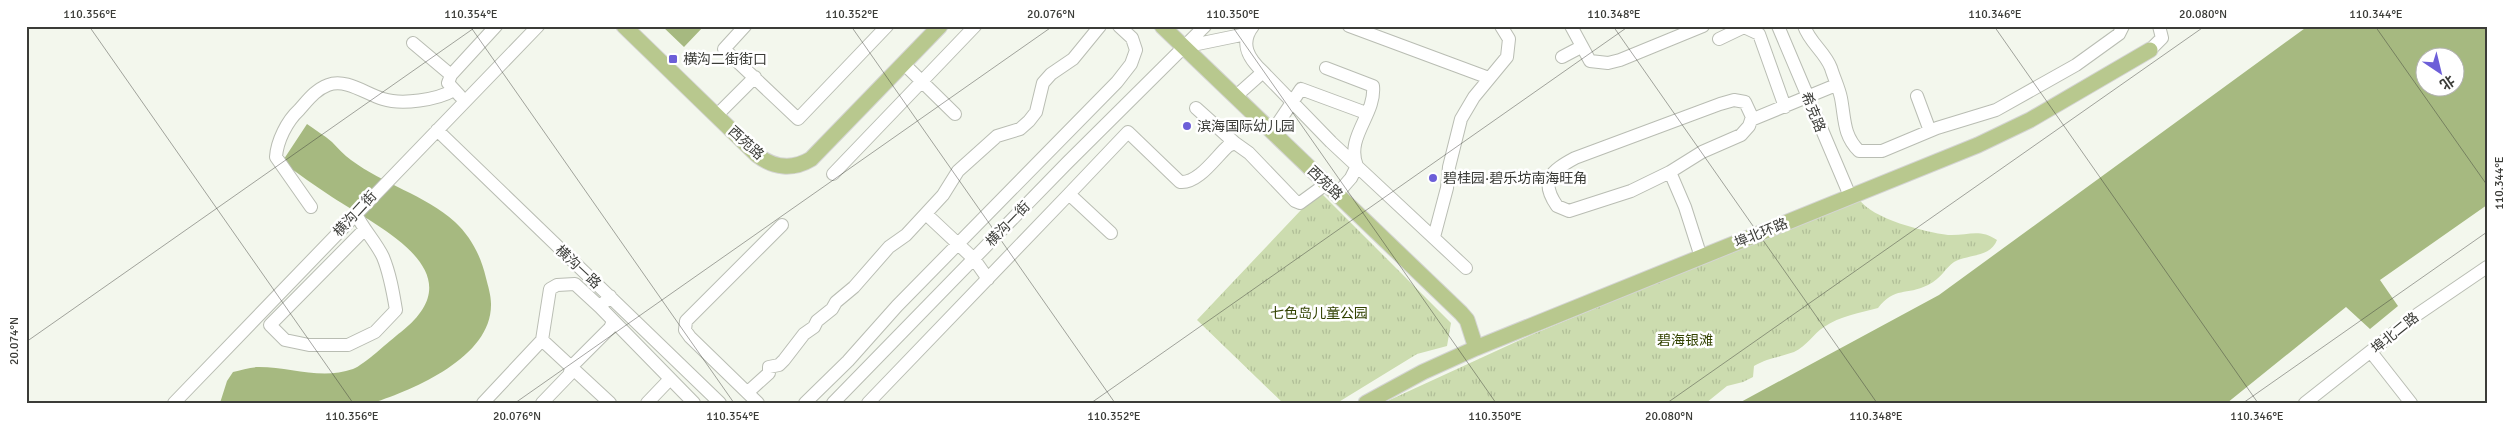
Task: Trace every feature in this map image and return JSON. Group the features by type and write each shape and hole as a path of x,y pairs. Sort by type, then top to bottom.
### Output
{"main road":[{"name":"西苑路","path":"624,26 716,116 767,162 781,166 803,164 820,150 940,26"},
{"name":"西苑路","path":"1162,26 1467,320 1476,348"},
{"name":"埠北环路","path":"1366,403 1423,372 1476,348 2005,133 2150,50"}],"street":[{"path":"465,101 448,83 451,75 496,26"},
{"name":"横沟二街","path":"174,403 538,26"},
{"path":"745,26 724,49 798,119 887,26"},
{"path":"833,174 975,26"},
{"path":"748,392 769,373 769,367 779,365 784,360 804,334 814,327 817,321 828,313 836,302 854,287 889,247 906,236 943,195 958,171 976,157 997,136 1020,129 1029,120 1036,112 1043,83 1073,59 1100,26"},
{"path":"805,403 1116,82 1131,64 1136,50 1132,38 1119,26"},
{"path":"1183,47 1205,26"},
{"path":"1350,26 1489,78"},
{"path":"1434,237 1447,188 1449,167 1461,118 1489,78 1507,57 1509,39 1502,26"},
{"path":"1571,26 1590,61 1608,63 1703,26"},
{"name":"希克路","path":"1778,26 1850,196"},
{"path":"1804,26 1808,38 1826,57 1836,85 1849,142 1859,152 1882,151 1966,117 1982,115 2015,99 2102,48 2119,34 2122,26"},
{"path":"2150,50 2162,38 2159,26"},
{"path":"1719,39 1744,27 1759,34 1793,107"},
{"path":"1183,47 1250,30 1246,50 1252,62 1357,166 1466,268"},
{"path":"413,43 451,75"},
{"name":"横沟一街","path":"833,403 1183,47"},
{"path":"1562,57 1581,47"},
{"path":"904,64 955,114"},
{"path":"1196,108 1234,143 1250,153 1300,203 1351,178 1357,166 1352,149 1374,92 1373,86 1326,68"},
{"path":"1235,97 1263,72"},
{"path":"716,116 754,77"},
{"path":"311,207 276,157 276,148 291,120 318,89 336,83 382,99 406,102 443,97 454,90"},
{"path":"1751,120 1793,107 1807,97 1836,85"},
{"path":"1272,132 1301,88 1366,113"},
{"path":"1917,96 1930,131"},
{"path":"1734,100 1745,102 1751,120 1749,126 1741,135 1702,152 1670,172 1631,191 1569,211 1557,206 1547,187 1549,176 1560,166 1575,158 1720,104 1734,100"},
{"name":"横沟一路","path":"437,130 720,403"},
{"path":"868,403 1128,132 1180,182 1187,183 1194,179 1228,146 1234,143"},
{"path":"1670,172 1685,207 1701,257"},
{"path":"1069,194 1111,234"},
{"path":"356,214 364,230 382,256 392,282 396,310 375,332 348,345 309,346 285,340 270,325 364,230"},
{"path":"926,214 974,259 988,279"},
{"path":"758,403 690,337 685,330 686,321 782,225"},
{"name":"埠北二路","path":"2305,403 2418,314 2487,267"},
{"path":"484,403 542,340 550,289 557,285 576,284 694,403"},
{"path":"285,288 295,298"},
{"path":"600,307 610,296"},
{"path":"542,403 569,376 572,366 610,328 613,321"},
{"path":"542,340 610,403"},
{"path":"2371,352 2411,403"},
{"path":"647,403 670,379"}],"green space":[{"name":"七色岛儿童公园","path":"1319,191 1451,323 1447,346 1417,354 1337,403 1283,403 1197,320"},
{"name":"碧海银滩","path":"1859,199 1875,213 1913,228 1948,235 1979,233 1991,236 1997,240 1994,246 1984,253 1954,262 1928,285 1895,294 1884,301 1878,308 1850,315 1830,323 1794,352 1754,366 1753,377 1727,386 1706,403 1383,403 1531,335"}],"shaded area":[{"path":"662,26 704,26 684,47"},
{"path":"2308,26 2487,26 2487,205 2380,280 2398,306 2370,329 2346,307 2227,403 1739,403 1939,295"},
{"path":"307,124 329,139 348,158 377,176 431,204 461,228 475,247 484,270 491,301 488,323 479,340 465,355 448,368 409,389 373,403 220,403 227,381 233,372 259,367 329,373 358,367 401,332 422,310 429,290 425,271 413,253 373,222 326,193 282,162"}],"place":[{"name":"横沟二街街口","path":"673,59"},
{"name":"滨海国际幼儿园","path":"1187,126"},
{"name":"碧桂园·碧乐坊南海旺角","path":"1433,178"}]}
